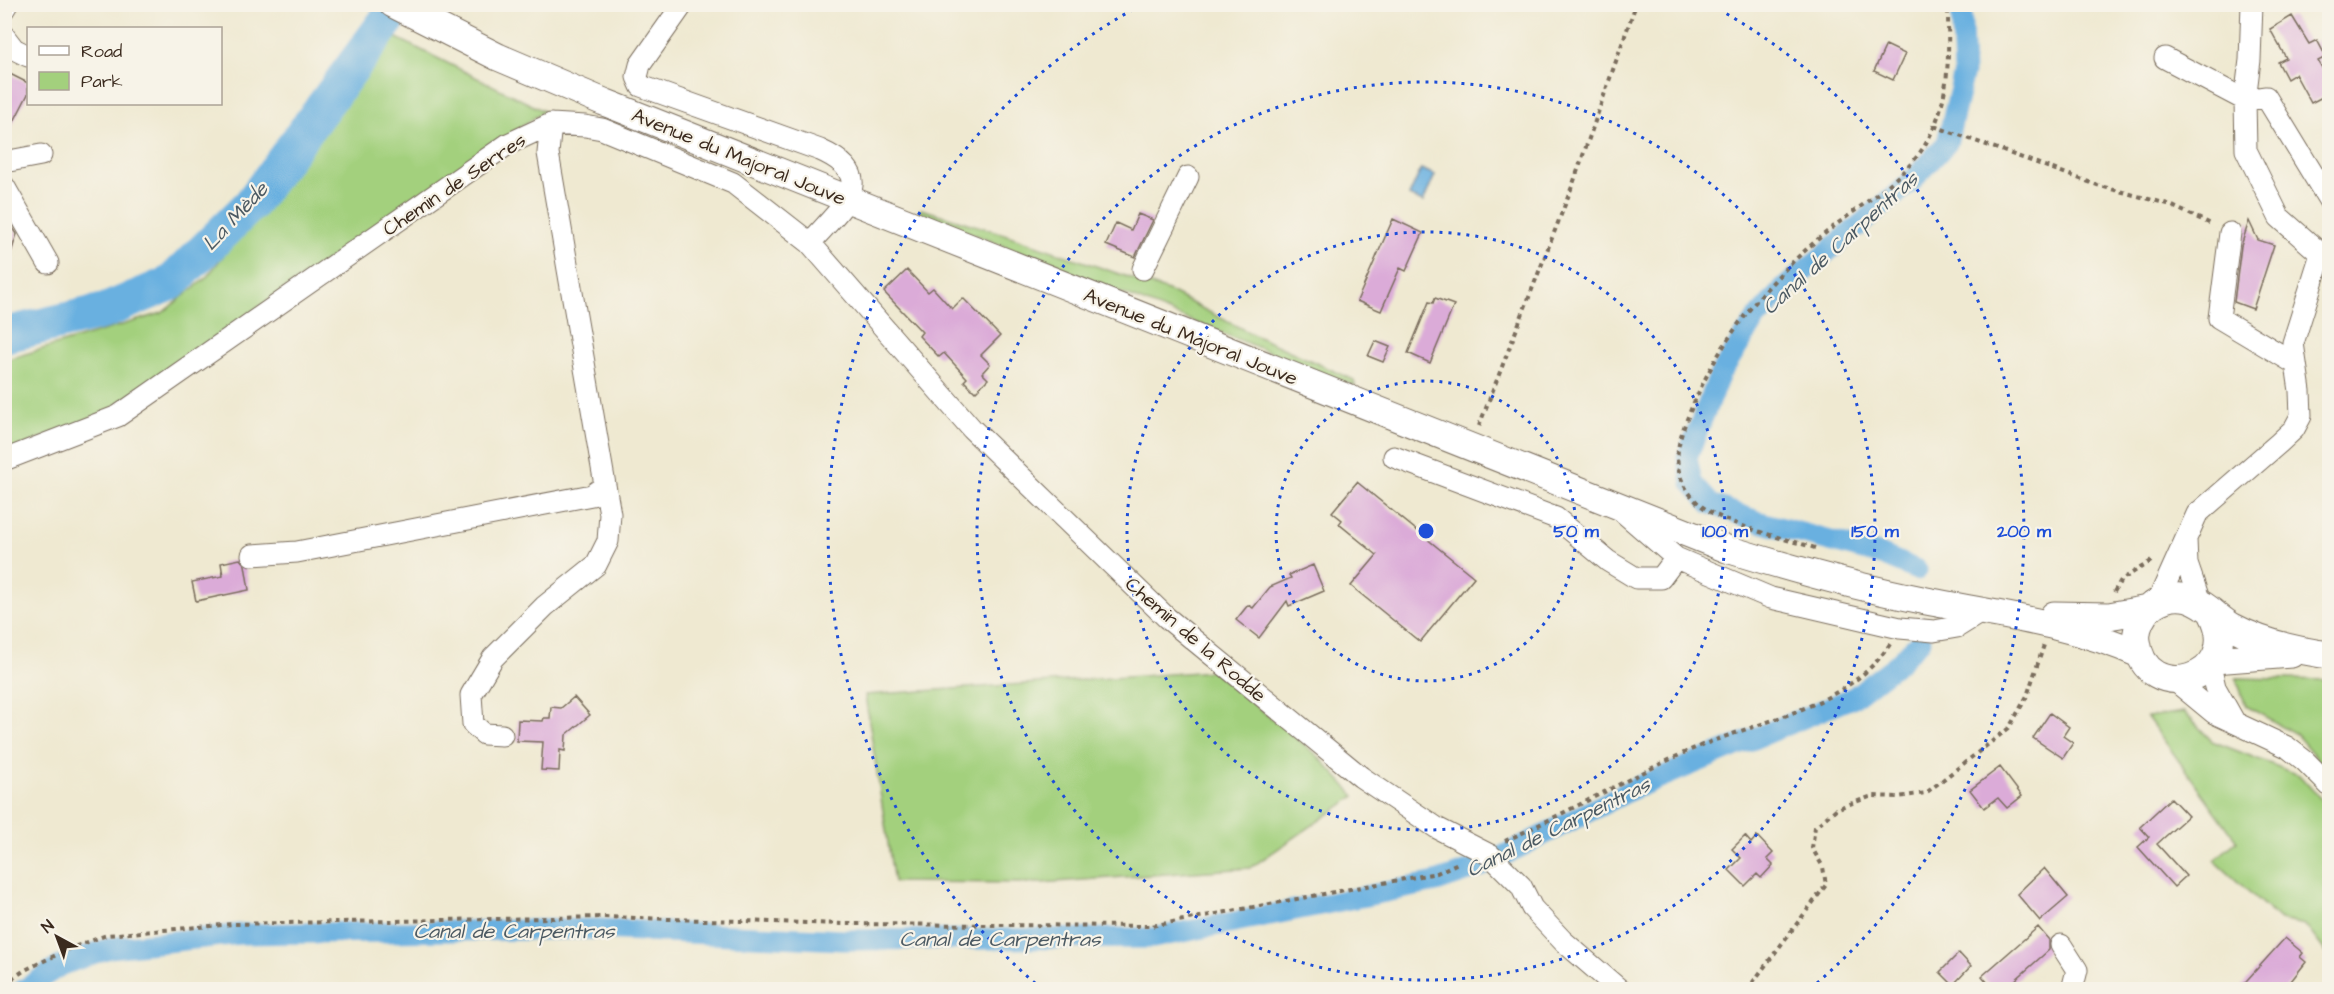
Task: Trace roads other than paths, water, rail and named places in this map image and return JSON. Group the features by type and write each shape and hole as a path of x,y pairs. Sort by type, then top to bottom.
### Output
{"main road":[{"name":"Avenue du Majoral Jouve","path":"400,9 537,75 1618,508 1727,549 1840,582 2103,638 2139,654 2148,667 2160,676 2174,680 2187,679 2212,663 2323,654"},
{"name":"Avenue du Majoral Jouve","path":"1993,613 2109,616 2152,606 2171,597 2186,597 2234,627 2262,639 2323,654"},
{"path":"2139,654 2136,638 2140,623 2152,606"},
{"path":"2206,608 2220,637 2212,663"}],"street":[{"path":"4,9 7,4"},
{"path":"502,735 484,734 473,724 471,695 493,658 545,606 596,565 608,541 610,514 548,153 551,124 602,129 733,183 810,243 848,199 852,189 853,176 845,164 834,157 641,86 637,76 640,65 683,4"},
{"path":"2152,606 2186,539 2193,520 2211,499 2294,429 2301,416 2293,343 2325,252 2280,217 2246,150 2245,100 2250,60 2252,4"},
{"path":"4,36 14,49 27,56"},
{"path":"2165,58 2245,100 2266,97 2330,202"},
{"name":"Chemin de Serres","path":"4,460 118,416 508,144 551,124"},
{"path":"4,162 41,155"},
{"path":"1143,269 1188,177"},
{"path":"4,186 48,263"},
{"path":"2230,233 2219,318 2296,364"},
{"name":"Chemin de la Rodde","path":"810,243 972,429 1167,618 1361,777 1437,828 1493,858 1521,886 1532,908 1563,941 1620,990"},
{"path":"1394,457 1557,518 1608,561 1636,578 1661,578 1676,558"},
{"path":"252,555 297,552 592,495 605,486"},
{"path":"1618,508 1676,558 1771,598 1900,628 1934,631 1957,627 1993,613"},
{"path":"2186,539 2187,564 2206,608"},
{"path":"2212,663 2215,687 2236,724"},
{"path":"2174,680 2214,713 2287,747 2330,786"},
{"path":"2061,945 2077,970 2072,990"}],"water":[{"path":"1421,169 1435,175 1423,202 1409,196"}],"waterway":[{"name":"La Mède","path":"4,335 105,311 171,283 251,204 399,4"},
{"name":"Canal de Carpentras","path":"1917,570 1882,555 1760,522 1711,504 1692,483 1687,457 1720,374 1756,319 1784,288 1910,183 1947,143 1964,72 1961,4"},
{"name":"Canal de Carpentras","path":"23,990 60,966 109,948 240,934 599,929 843,940 1153,938 1436,882 1483,866 1633,789 1854,697 1898,663 1921,640"}]}
